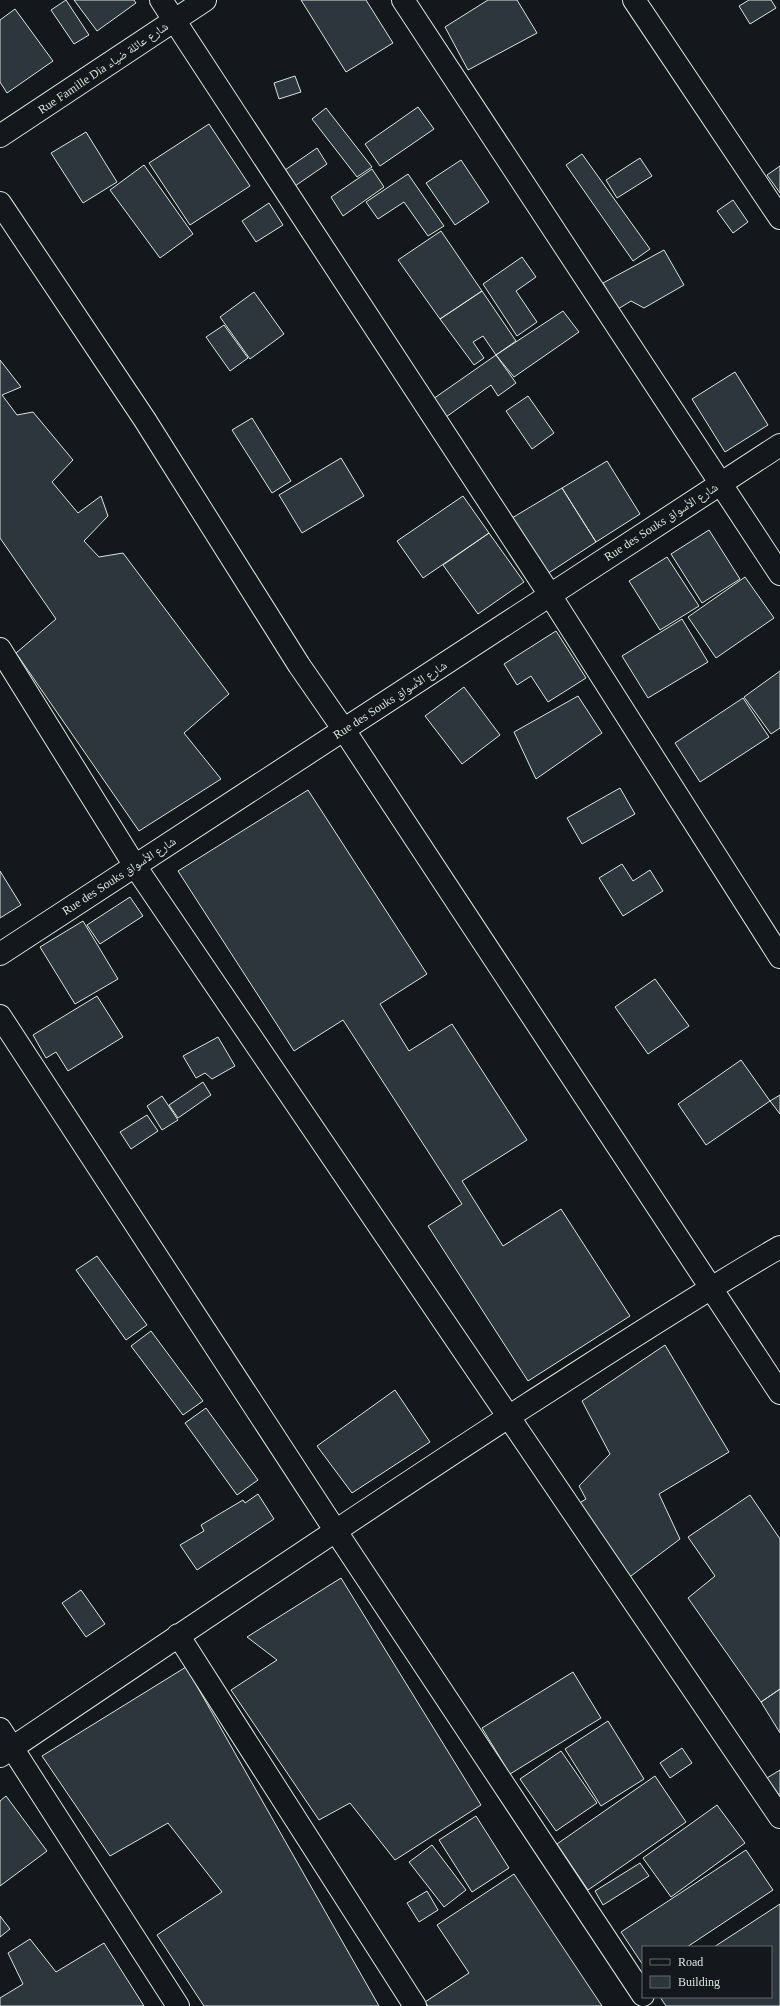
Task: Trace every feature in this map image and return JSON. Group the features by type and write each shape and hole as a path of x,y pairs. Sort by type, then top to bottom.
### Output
{"street":[{"path":"161,0 550,595 780,956"},
{"name":"Rue Famille Dia شارع عائلة ضياء","path":"0,136 205,0"},
{"path":"403,0 722,483 780,574"},
{"path":"634,0 780,218"},
{"path":"0,203 145,420 299,665 344,730 780,1393"},
{"name":"Rue des Souks شارع الأسواق","path":"0,954 780,444"},
{"path":"0,649 135,866 780,1817"},
{"path":"0,1016 335,1530 642,1993"},
{"path":"6,1752 335,1530 710,1287 780,1247"},
{"path":"178,1635 415,2006"},
{"path":"0,1729 6,1752 178,2006"}],"building":[{"path":"66,0 89,35 74,44 51,10"},
{"path":"74,0 134,0 136,3 97,31"},
{"path":"301,0 366,0 393,43 346,72"},
{"path":"488,0 517,0 537,33 468,70 445,27"},
{"path":"749,0 771,0 776,8 750,24 739,6"},
{"path":"15,9 53,61 7,93 0,82 0,20"},
{"path":"295,76 301,92 279,99 274,83"},
{"path":"418,107 434,129 380,166 365,144"},
{"path":"326,108 372,167 357,177 312,119"},
{"path":"209,124 250,186 190,225 149,163"},
{"path":"86,132 117,182 83,203 51,153"},
{"path":"317,148 327,164 295,186 285,170"},
{"path":"582,154 650,249 633,261 566,165"},
{"path":"640,158 652,176 617,198 606,180"},
{"path":"461,160 489,202 455,225 426,183"},
{"path":"144,165 193,234 160,258 110,190"},
{"path":"780,166 780,193 767,175"},
{"path":"372,169 384,187 343,216 331,197"},
{"path":"408,174 444,226 428,236 404,202 378,219 366,202"},
{"path":"733,200 748,222 733,233 717,211"},
{"path":"269,203 283,225 256,242 242,221"},
{"path":"441,231 482,291 440,319 398,260"},
{"path":"664,250 684,285 644,308 631,301 618,309 603,283"},
{"path":"522,257 536,277 516,291 537,322 517,336 483,284"},
{"path":"482,291 516,341 496,355 483,336 473,342 484,358 474,365 440,319"},
{"path":"254,292 284,334 250,359 220,317"},
{"path":"563,311 579,332 514,377 496,355"},
{"path":"224,325 248,358 230,371 206,337"},
{"path":"496,355 516,383 498,396 491,385 446,417 433,399"},
{"path":"0,360 21,387 2,395 17,415 33,412 73,460 52,482 78,513 101,496 108,516 84,541 99,557 123,553 229,694 184,733 221,779 139,831 16,653 56,619 0,538"},
{"path":"735,372 768,425 725,452 692,399"},
{"path":"528,396 554,433 532,449 506,411"},
{"path":"252,418 291,481 272,493 232,430"},
{"path":"341,458 364,496 302,533 279,495"},
{"path":"607,461 640,514 596,542 562,488"},
{"path":"562,488 596,542 547,574 512,518"},
{"path":"463,496 489,533 423,578 397,541"},
{"path":"709,530 740,579 702,603 671,554"},
{"path":"489,533 524,582 478,614 443,565"},
{"path":"667,557 699,606 660,630 629,581"},
{"path":"745,577 774,618 716,658 688,617"},
{"path":"682,619 708,662 648,698 622,656"},
{"path":"556,631 586,678 548,702 531,676 517,685 504,664"},
{"path":"780,671 780,728 771,734 744,697"},
{"path":"464,687 500,735 462,764 425,716"},
{"path":"578,696 602,733 536,779 514,732"},
{"path":"743,698 769,737 700,782 675,743"},
{"path":"620,788 635,814 582,844 567,818"},
{"path":"308,790 427,974 380,1004 409,1051 452,1024 527,1140 462,1181 503,1246 561,1209 630,1316 528,1381 428,1226 462,1204 343,1020 294,1051 178,871"},
{"path":"622,864 633,881 650,870 663,891 623,916 599,878"},
{"path":"0,871 21,905 0,918"},
{"path":"130,897 143,916 100,944 87,925"},
{"path":"83,921 118,979 75,1004 40,947"},
{"path":"655,979 689,1026 648,1054 615,1007"},
{"path":"97,996 123,1037 68,1071 56,1052 46,1058 33,1035"},
{"path":"218,1037 235,1066 212,1079 205,1073 196,1078 183,1056"},
{"path":"741,1060 770,1101 706,1145 678,1104"},
{"path":"203,1082 211,1095 178,1118 169,1105"},
{"path":"780,1095 780,1114 770,1101"},
{"path":"162,1096 178,1120 162,1130 147,1106"},
{"path":"147,1115 158,1131 131,1149 120,1132"},
{"path":"97,1256 147,1325 126,1340 76,1270"},
{"path":"151,1331 203,1401 183,1415 131,1346"},
{"path":"665,1345 729,1452 659,1494 680,1539 627,1579 576,1505 586,1499 579,1486 610,1454 582,1401"},
{"path":"395,1390 430,1442 352,1493 317,1446"},
{"path":"206,1408 258,1480 237,1495 185,1423"},
{"path":"258,1494 274,1519 197,1570 180,1545 204,1531 201,1525 243,1500 245,1503"},
{"path":"750,1495 780,1539 780,1689 761,1702 688,1598 715,1576 688,1537"},
{"path":"341,1578 481,1805 395,1860 350,1803 319,1820 231,1690 277,1660 247,1637"},
{"path":"81,1590 105,1624 86,1637 62,1603"},
{"path":"186,1667 379,2006 204,2006 157,1935 222,1892 168,1823 110,1856 42,1756"},
{"path":"573,1672 601,1718 510,1774 482,1728"},
{"path":"780,1689 780,1733 761,1702"},
{"path":"608,1721 644,1779 601,1806 565,1749"},
{"path":"682,1748 692,1763 670,1778 660,1763"},
{"path":"561,1751 597,1803 556,1831 520,1779"},
{"path":"780,1770 780,1807 762,1781"},
{"path":"655,1776 686,1822 588,1890 557,1844"},
{"path":"6,1796 47,1851 0,1886 0,1801"},
{"path":"717,1805 745,1843 671,1897 643,1858"},
{"path":"476,1816 509,1868 472,1892 439,1840"},
{"path":"432,1845 466,1890 444,1907 409,1862"},
{"path":"746,1850 773,1890 689,1946 642,1946 642,1964 621,1932"},
{"path":"640,1863 649,1876 603,1905 595,1891"},
{"path":"514,1874 602,2006 428,2006 425,2002 469,1973 437,1925"},
{"path":"427,1891 438,1910 419,1922 407,1903"},
{"path":"780,1904 780,2006 666,2006 661,1998 772,1998 772,1946 716,1946"},
{"path":"0,1916 10,1929 0,1937"},
{"path":"30,1939 56,1972 104,1943 144,2006 0,2006 0,1998 23,1984 8,1953"}]}
